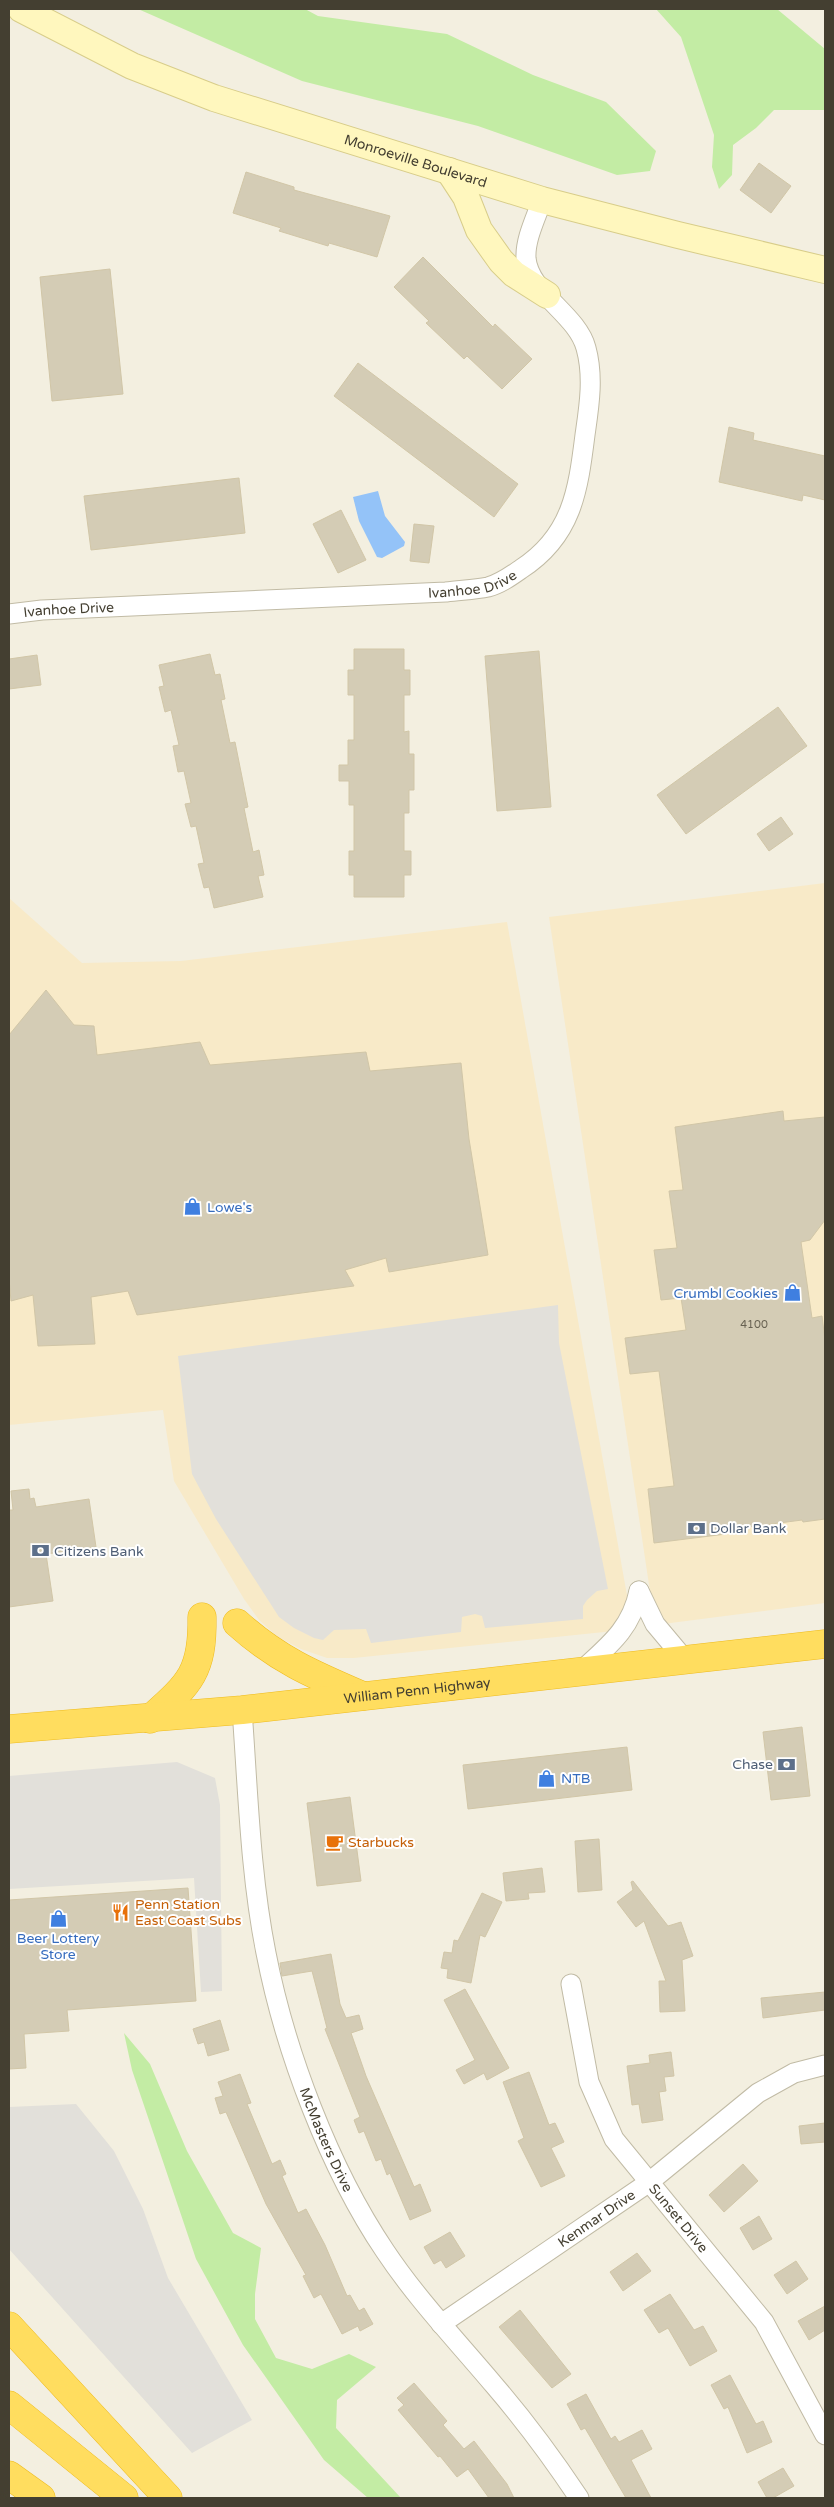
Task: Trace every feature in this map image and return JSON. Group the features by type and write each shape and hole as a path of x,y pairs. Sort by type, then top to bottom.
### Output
{"highway":[{"path":"150,1718 182,1689 196,1670 202,1650 202,1617"},
{"path":"237,1623 258,1642 284,1660 365,1696"},
{"name":"William Penn Highway","path":"9,1730 242,1710 825,1644"},
{"path":"9,2326 168,2498"},
{"path":"9,2405 124,2498"},
{"path":"9,2475 41,2498"}],"main road":[{"name":"Monroeville Boulevard","path":"21,9 132,66 214,98 542,200 678,236 825,270"},
{"path":"449,171 466,197 479,230 501,261 514,274 547,295"}],"street":[{"name":"Ivanhoe Drive","path":"9,614 51,610 446,592 488,587 508,578 531,563 560,532 571,512 579,482 590,394 588,354 581,333 531,274 526,258 529,240 542,200"},
{"path":"580,1672 623,1630 633,1613 639,1591 655,1624 686,1661"},
{"name":"McMasters Drive","path":"242,1710 260,1915 271,1976 286,2034 331,2151 366,2220 408,2284 545,2448 579,2498"},
{"name":"Sunset Drive","path":"570,1984 589,2082 614,2139 648,2183 764,2322 825,2435"},
{"name":"Kenmar Drive","path":"441,2324 648,2183 758,2093 794,2072 825,2064"}],"shaded area":[{"path":"825,883 825,1603 655,1625 549,917"},
{"path":"9,898 82,963 181,961 507,922 633,1629 354,1658 327,1658 301,1649 278,1637 259,1620 244,1599 174,1481 163,1410 9,1425"},
{"path":"558,1305 559,1343 608,1589 597,1591 587,1600 583,1606 583,1619 485,1628 482,1616 475,1614 462,1617 461,1632 371,1643 366,1629 334,1630 323,1640 314,1638 294,1628 279,1617 216,1519 192,1474 178,1356"},
{"path":"177,1762 215,1778 220,1805 222,1991 201,1992 194,1878 9,1889 9,1776"},
{"path":"76,2104 114,2151 143,2209 168,2278 252,2420 192,2453 9,2249 9,2107"}],"green space":[{"path":"138,9 305,9 318,16 447,34 533,75 606,102 656,151 650,171 617,175 478,126 302,81"},
{"path":"656,9 777,9 825,49 825,110 774,110 756,128 733,145 732,175 719,189 712,167 714,135 681,37"},
{"path":"124,2033 150,2064 187,2151 233,2233 261,2248 255,2294 255,2319 276,2358 312,2369 349,2354 376,2367 337,2400 336,2428 401,2498 368,2498 324,2460 243,2345 196,2259 132,2070"}],"water":[{"path":"378,491 385,516 405,542 404,546 382,558 377,557 359,521 353,497"}],"building":[{"path":"759,163 791,186 771,213 740,190"},
{"path":"246,172 294,187 294,190 390,216 377,257 329,243 328,246 279,231 281,228 233,213"},
{"path":"423,257 493,327 495,324 532,359 502,389 467,356 464,359 426,323 429,321 394,287"},
{"path":"110,269 123,394 52,401 40,277"},
{"path":"358,363 518,484 494,517 334,396"},
{"path":"729,427 754,433 753,440 825,456 825,500 803,495 802,501 719,482"},
{"path":"239,478 245,533 91,550 84,496"},
{"path":"341,510 366,560 338,573 313,524"},
{"path":"414,524 434,526 429,563 410,561"},
{"path":"354,649 404,649 404,670 410,670 410,695 404,695 404,732 409,731 409,754 414,754 414,790 409,790 409,813 404,813 404,851 411,851 411,875 404,875 404,897 354,897 354,875 349,875 349,851 354,851 354,805 349,805 349,781 339,781 339,765 348,765 348,740 354,740 354,695 348,695 348,670 354,670"},
{"path":"539,651 551,807 497,811 485,656"},
{"path":"210,654 215,675 220,674 225,699 221,700 230,743 235,742 248,807 244,808 253,852 259,850 264,875 258,876 263,897 214,908 209,887 204,888 198,864 204,863 196,826 191,827 185,804 191,803 184,771 178,772 173,746 179,745 171,710 165,712 159,687 164,686 159,665"},
{"path":"37,655 41,685 9,689 9,659"},
{"path":"778,707 807,746 686,834 657,795"},
{"path":"781,817 793,834 769,851 757,834"},
{"name":"Lowe's","path":"46,990 74,1025 94,1026 97,1055 200,1042 210,1065 366,1052 370,1071 461,1063 469,1139 488,1255 389,1272 386,1258 345,1270 354,1286 137,1315 128,1291 91,1297 95,1344 38,1346 33,1295 11,1301 9,1279 9,1035"},
{"path":"783,1111 784,1121 825,1117 825,1220 810,1240 801,1242 812,1318 822,1316 825,1340 825,1519 803,1522 802,1520 726,1530 726,1534 654,1543 648,1489 674,1486 659,1371 630,1374 625,1338 686,1330 681,1298 661,1300 654,1250 677,1248 669,1191 683,1190 675,1127"},
{"name":"Citizens Bank","path":"29,1489 30,1499 34,1498 36,1507 89,1499 96,1547 46,1554 53,1601 9,1607 9,1510 13,1510 11,1491"},
{"name":"Chase","path":"802,1727 810,1796 771,1800 763,1732"},
{"name":"NTB","path":"627,1747 632,1790 468,1809 463,1765"},
{"path":"350,1797 361,1881 317,1886 307,1803"},
{"path":"599,1839 602,1890 578,1892 575,1841"},
{"path":"542,1868 545,1892 528,1893 529,1899 506,1901 503,1873"},
{"path":"633,1881 668,1926 681,1922 693,1956 682,1960 685,2011 660,2012 659,1981 666,1981 644,1921 636,1927 617,1902 633,1890 631,1882"},
{"path":"188,1888 196,2001 67,2010 69,2031 24,2034 26,2068 9,2069 9,1900"},
{"path":"482,1893 502,1902 485,1937 480,1935 471,1983 447,1978 448,1969 441,1968 444,1952 452,1953 454,1940 458,1941"},
{"path":"331,1954 340,2004 346,2018 359,2015 363,2029 351,2033 366,2076 414,2187 420,2184 431,2211 410,2220 390,2173 387,2175 381,2159 376,2161 364,2131 359,2133 354,2120 360,2117 325,2029 327,2028 312,1971 282,1976 280,1963"},
{"path":"465,1989 509,2068 487,2080 484,2073 464,2084 456,2070 475,2060 444,2000"},
{"path":"825,1992 825,2010 763,2018 761,1998"},
{"path":"220,2020 229,2050 208,2056 204,2042 198,2044 193,2029"},
{"path":"671,2052 674,2076 664,2077 666,2091 659,2092 663,2120 642,2123 639,2104 632,2105 627,2066 650,2063 649,2055"},
{"path":"529,2072 549,2125 555,2123 564,2142 551,2148 565,2176 541,2187 518,2141 524,2138 503,2082"},
{"path":"240,2074 251,2103 247,2104 272,2164 280,2160 286,2174 282,2176 298,2213 306,2209 325,2245 347,2296 350,2295 359,2311 364,2308 373,2324 360,2331 358,2326 342,2334 321,2294 314,2298 303,2276 306,2275 266,2204 226,2112 220,2114 215,2098 223,2096 218,2082"},
{"path":"825,2123 825,2142 801,2144 799,2126"},
{"path":"743,2164 758,2181 724,2212 709,2195"},
{"path":"759,2216 772,2239 753,2250 740,2228"},
{"path":"450,2232 465,2256 446,2268 441,2260 434,2264 424,2247"},
{"path":"637,2253 651,2271 623,2291 610,2272"},
{"path":"796,2261 808,2279 787,2294 774,2275"},
{"path":"670,2294 694,2330 703,2326 717,2351 690,2366 668,2328 659,2333 644,2310"},
{"path":"825,2306 825,2330 809,2340 798,2321"},
{"path":"520,2310 571,2374 552,2388 499,2327"},
{"path":"730,2375 756,2424 763,2421 772,2442 747,2453 728,2407 724,2409 711,2385"},
{"path":"414,2383 447,2421 443,2425 464,2449 474,2441 507,2484 514,2498 489,2498 468,2469 457,2477 440,2456 438,2457 398,2410 404,2405 397,2398"},
{"path":"586,2394 611,2439 615,2436 619,2442 642,2430 652,2449 631,2460 651,2498 626,2498 585,2428 581,2430 567,2404"},
{"path":"783,2468 794,2486 773,2498 767,2498 758,2482"}],"place":[{"name":"Lowe's","path":"193,1207"},
{"name":"Crumbl Cookies","path":"792,1293"},
{"name":"Dollar Bank","path":"696,1528"},
{"name":"Citizens Bank","path":"40,1551"},
{"name":"Chase","path":"787,1764"},
{"name":"NTB","path":"547,1778"},
{"name":"Starbucks","path":"334,1842"},
{"name":"Penn Station East Coast Subs","path":"121,1912"},
{"name":"Beer Lottery Store","path":"58,1918"}]}
